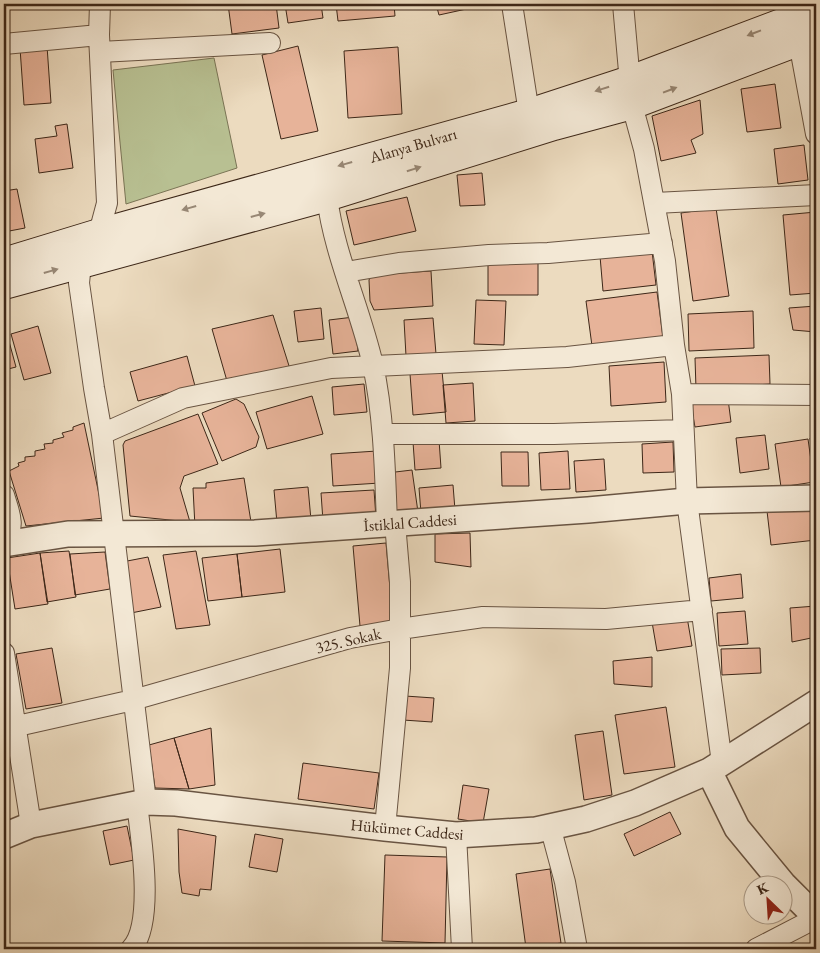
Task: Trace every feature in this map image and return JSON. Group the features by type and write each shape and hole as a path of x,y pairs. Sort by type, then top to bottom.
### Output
{"main road":[{"name":"Alanya Bulvarı","path":"4,285 327,197 554,126 631,92 798,25 816,10"},
{"name":"Alanya Bulvarı","path":"4,262 99,233 529,113 631,92"}],"street":[{"path":"100,4 107,203 99,233 81,263 79,283 102,434 136,713 145,900 142,924 135,945 130,949"},
{"path":"512,4 529,113"},
{"path":"623,4 631,92 662,243 682,394 688,501 702,610 715,767 737,828 783,884 816,918 756,949"},
{"path":"798,25 816,134"},
{"path":"4,44 270,43"},
{"path":"655,203 816,195"},
{"path":"327,197 336,238 359,312 373,366 383,434 391,524 400,582 400,668 385,828"},
{"path":"346,272 408,262 662,243"},
{"path":"102,434 183,398 331,368 567,357 674,345"},
{"path":"682,394 816,394"},
{"path":"383,434 554,434 683,430"},
{"path":"4,495 10,512 11,528 4,540"},
{"name":"İstiklal Caddesi","path":"4,544 68,534 255,533 588,510 688,501 816,498"},
{"name":"325. Sokak","path":"9,728 133,700 350,638 400,629 483,616 606,619 702,610"},
{"path":"4,653 9,728 30,825"},
{"name":"Hükümet Caddesi","path":"4,836 30,825 141,803 176,802 456,835 536,830 586,819 635,804 715,767 816,703"},
{"path":"550,826 565,882 577,949"},
{"path":"456,835 462,949"}],"green space":[{"path":"214,58 237,168 126,204 113,70"}],"building":[{"path":"228,4 276,4 279,28 232,34"},
{"path":"285,4 321,4 323,18 288,23"},
{"path":"336,4 394,4 395,16 338,21"},
{"path":"436,4 470,4 471,8 439,15"},
{"path":"47,46 51,103 24,105 20,48"},
{"path":"298,46 318,131 281,139 262,55"},
{"path":"398,47 402,114 348,118 344,51"},
{"path":"775,84 781,128 747,132 741,89"},
{"path":"700,100 703,134 691,140 696,153 661,161 652,116"},
{"path":"67,124 73,168 39,173 35,139 57,136 55,126"},
{"path":"804,145 808,180 778,184 774,149"},
{"path":"482,173 485,205 460,206 457,175"},
{"path":"17,189 25,228 4,232 4,191"},
{"path":"407,197 416,231 354,245 346,211"},
{"path":"716,208 729,296 693,301 681,213"},
{"path":"816,212 816,293 790,295 783,215"},
{"path":"652,251 656,285 603,291 600,256"},
{"path":"488,261 538,261 538,295 488,295"},
{"path":"431,271 433,306 374,310 370,301 369,280 371,275"},
{"path":"657,292 663,337 592,346 586,301"},
{"path":"476,300 506,301 504,345 474,344"},
{"path":"816,306 816,332 793,330 789,308"},
{"path":"321,308 324,339 298,342 294,311"},
{"path":"753,311 754,348 689,351 688,314"},
{"path":"273,315 290,369 227,381 212,329"},
{"path":"354,317 358,351 333,354 329,320"},
{"path":"433,318 436,354 406,356 404,320"},
{"path":"4,323 16,367 4,370"},
{"path":"38,326 51,373 24,380 11,334"},
{"path":"769,355 770,384 696,389 695,358"},
{"path":"187,356 195,386 138,401 130,372"},
{"path":"664,362 666,402 611,406 609,366"},
{"path":"442,371 446,412 413,415 410,374"},
{"path":"473,383 475,421 446,423 443,385"},
{"path":"364,384 367,412 334,415 332,387"},
{"path":"312,396 323,434 267,449 256,412"},
{"path":"236,399 244,404 259,437 256,447 222,461 202,413"},
{"path":"728,399 731,422 695,427 691,405"},
{"path":"198,414 218,464 184,476 180,488 190,522 130,516 123,445 125,441"},
{"path":"84,423 104,518 26,526 9,471 19,466 18,463 25,461 25,457 35,456 35,451 45,449 44,444 53,443 53,440 64,437 62,433 73,430 73,427"},
{"path":"765,435 769,469 740,473 736,438"},
{"path":"816,437 816,481 810,438"},
{"path":"808,439 814,482 781,487 775,444"},
{"path":"439,440 441,468 415,470 413,442"},
{"path":"673,442 674,472 643,473 642,444"},
{"path":"377,451 380,483 333,486 331,454"},
{"path":"568,451 570,489 541,490 539,453"},
{"path":"501,452 528,452 529,486 502,486"},
{"path":"604,459 606,490 576,492 574,461"},
{"path":"412,470 418,512 393,515 387,473"},
{"path":"244,478 251,522 195,527 193,488 206,488 206,483"},
{"path":"453,485 455,510 421,513 419,488"},
{"path":"308,487 311,520 277,523 274,490"},
{"path":"374,490 376,518 323,521 321,493"},
{"path":"816,508 816,540 771,545 767,511"},
{"path":"470,533 471,567 435,562 435,534"},
{"path":"386,543 393,623 360,626 353,546"},
{"path":"280,549 285,592 242,597 237,554"},
{"path":"69,551 76,597 47,602 40,553"},
{"path":"196,551 210,625 176,629 163,555"},
{"path":"105,552 110,589 75,595 70,554"},
{"path":"40,553 48,604 15,609 7,558"},
{"path":"237,554 242,597 208,601 202,558"},
{"path":"148,557 161,607 131,613 122,562"},
{"path":"741,574 743,598 711,601 709,578"},
{"path":"816,606 816,637 792,642 790,608"},
{"path":"745,611 748,644 719,646 717,613"},
{"path":"687,617 692,646 657,651 652,622"},
{"path":"52,648 62,703 26,709 16,654"},
{"path":"760,648 761,673 722,675 721,649"},
{"path":"652,657 652,687 614,684 613,661"},
{"path":"405,696 434,698 432,722 403,720"},
{"path":"666,707 675,767 624,774 615,715"},
{"path":"211,728 215,785 189,789 174,738"},
{"path":"603,731 612,795 584,800 575,735"},
{"path":"174,738 189,789 155,788 149,745"},
{"path":"303,763 379,773 374,809 298,799"},
{"path":"463,785 489,789 483,823 458,819"},
{"path":"670,812 681,834 634,856 624,834"},
{"path":"127,826 134,860 110,865 103,831"},
{"path":"178,829 216,836 211,890 200,889 199,896 182,893 179,872"},
{"path":"255,834 283,839 277,872 249,867"},
{"path":"385,855 447,857 445,943 382,941"},
{"path":"550,869 561,943 526,948 516,874"}]}
